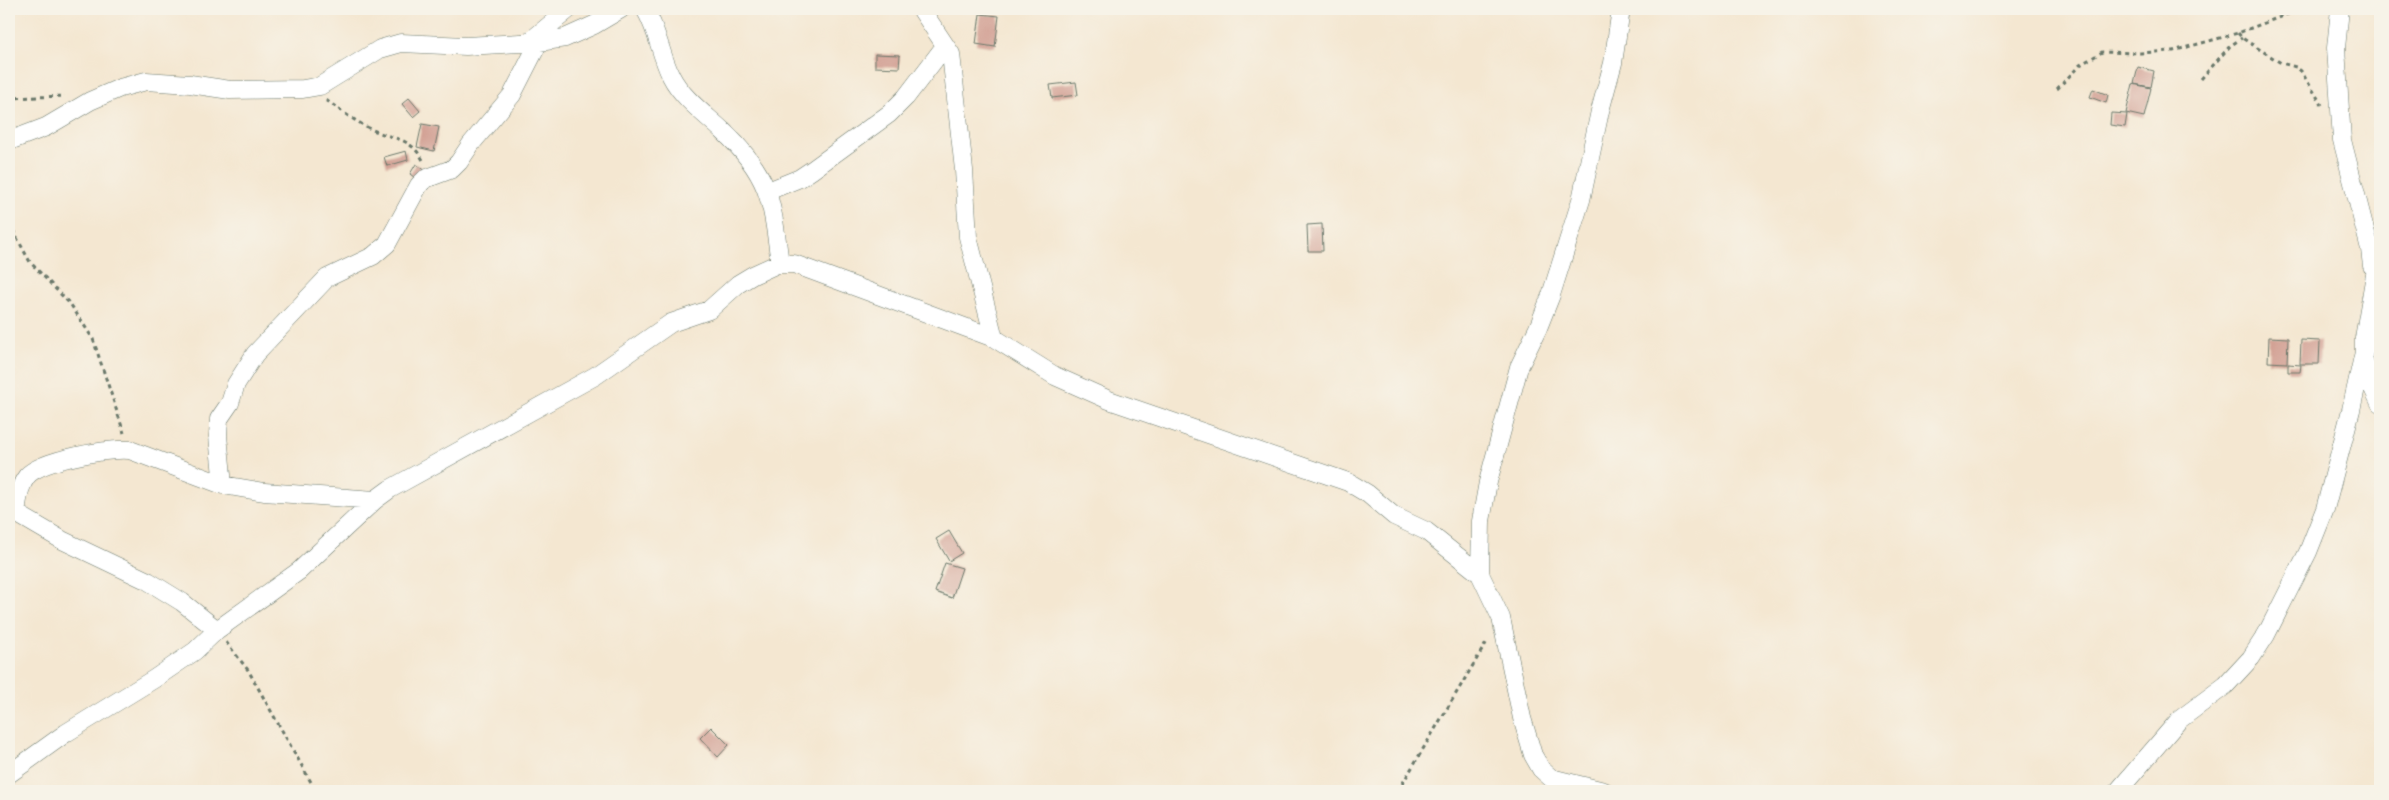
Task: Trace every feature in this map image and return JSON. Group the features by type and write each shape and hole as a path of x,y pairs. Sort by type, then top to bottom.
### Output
{"street":[{"path":"223,485 218,436 219,419 230,403 236,384 255,354 327,278 380,252 387,244 418,185 431,176 452,169 459,162 471,144 512,95 533,43 569,9"},
{"path":"9,141 46,127 90,101 120,88 146,81 182,83 230,90 279,91 320,86 380,49 401,43 466,46 533,43 565,38 594,25 621,9"},
{"path":"644,9 655,26 671,76 687,97 744,153 768,191 774,216 780,264"},
{"path":"921,9 951,54 968,237 994,338"},
{"path":"1480,574 1481,521 1490,473 1519,367 1552,294 1578,209 1613,63 1621,9"},
{"path":"2340,9 2336,48 2342,140 2370,249 2374,276"},
{"path":"768,191 800,178 889,114 906,97 945,46"},
{"path":"2380,246 2364,338 2365,367 2380,403"},
{"path":"9,774 66,733 195,651 218,630 299,572 375,500 428,467 595,376 672,323 708,310 738,284 753,275 780,264 794,264 994,338 1055,376 1109,400 1348,482 1368,494 1394,516 1426,531 1480,574 1501,618 1522,718 1533,755 1541,769 1551,778 1567,786 1604,791"},
{"path":"2118,791 2179,720 2226,685 2251,658 2266,635 2308,552 2324,510 2351,410 2364,352"},
{"path":"218,630 182,602 148,581 62,540 12,511 20,486 28,474 48,465 97,451 130,450 223,485 264,492 375,500"}],"path":[{"path":"2057,89 2080,65 2102,52 2141,53 2173,51 2238,33 2302,9"},
{"path":"2238,33 2242,38 2282,63 2296,67 2301,71 2322,106"},
{"path":"2201,78 2230,46 2242,38"},
{"path":"320,86 324,99 339,110 374,130 404,140 412,145 420,155 431,176"},
{"path":"9,98 50,95 90,101"},
{"path":"9,223 30,262 71,305 94,339 130,450"},
{"path":"1398,791 1501,618"},
{"path":"218,630 248,670 316,791"}],"building":[{"path":"980,14 999,16 995,47 976,44"},
{"path":"875,54 900,55 899,68 875,67"},
{"path":"2138,67 2154,71 2151,87 2134,84"},
{"path":"1076,82 1078,95 1052,98 1050,85"},
{"path":"2133,84 2151,88 2144,117 2126,113"},
{"path":"2093,89 2108,95 2106,103 2090,97"},
{"path":"409,98 420,111 413,117 402,104"},
{"path":"2111,113 2127,114 2125,127 2110,125"},
{"path":"422,124 439,127 434,151 417,147"},
{"path":"406,151 408,160 387,166 384,157"},
{"path":"416,164 426,171 419,181 410,174"},
{"path":"1322,224 1323,251 1308,251 1307,225"},
{"path":"2269,337 2288,338 2287,363 2268,362"},
{"path":"2301,340 2320,341 2319,364 2300,364"},
{"path":"2288,364 2301,365 2300,372 2288,372"},
{"path":"949,531 962,553 949,561 936,539"},
{"path":"945,563 962,568 952,598 935,592"},
{"path":"711,727 729,745 718,757 700,738"}]}
